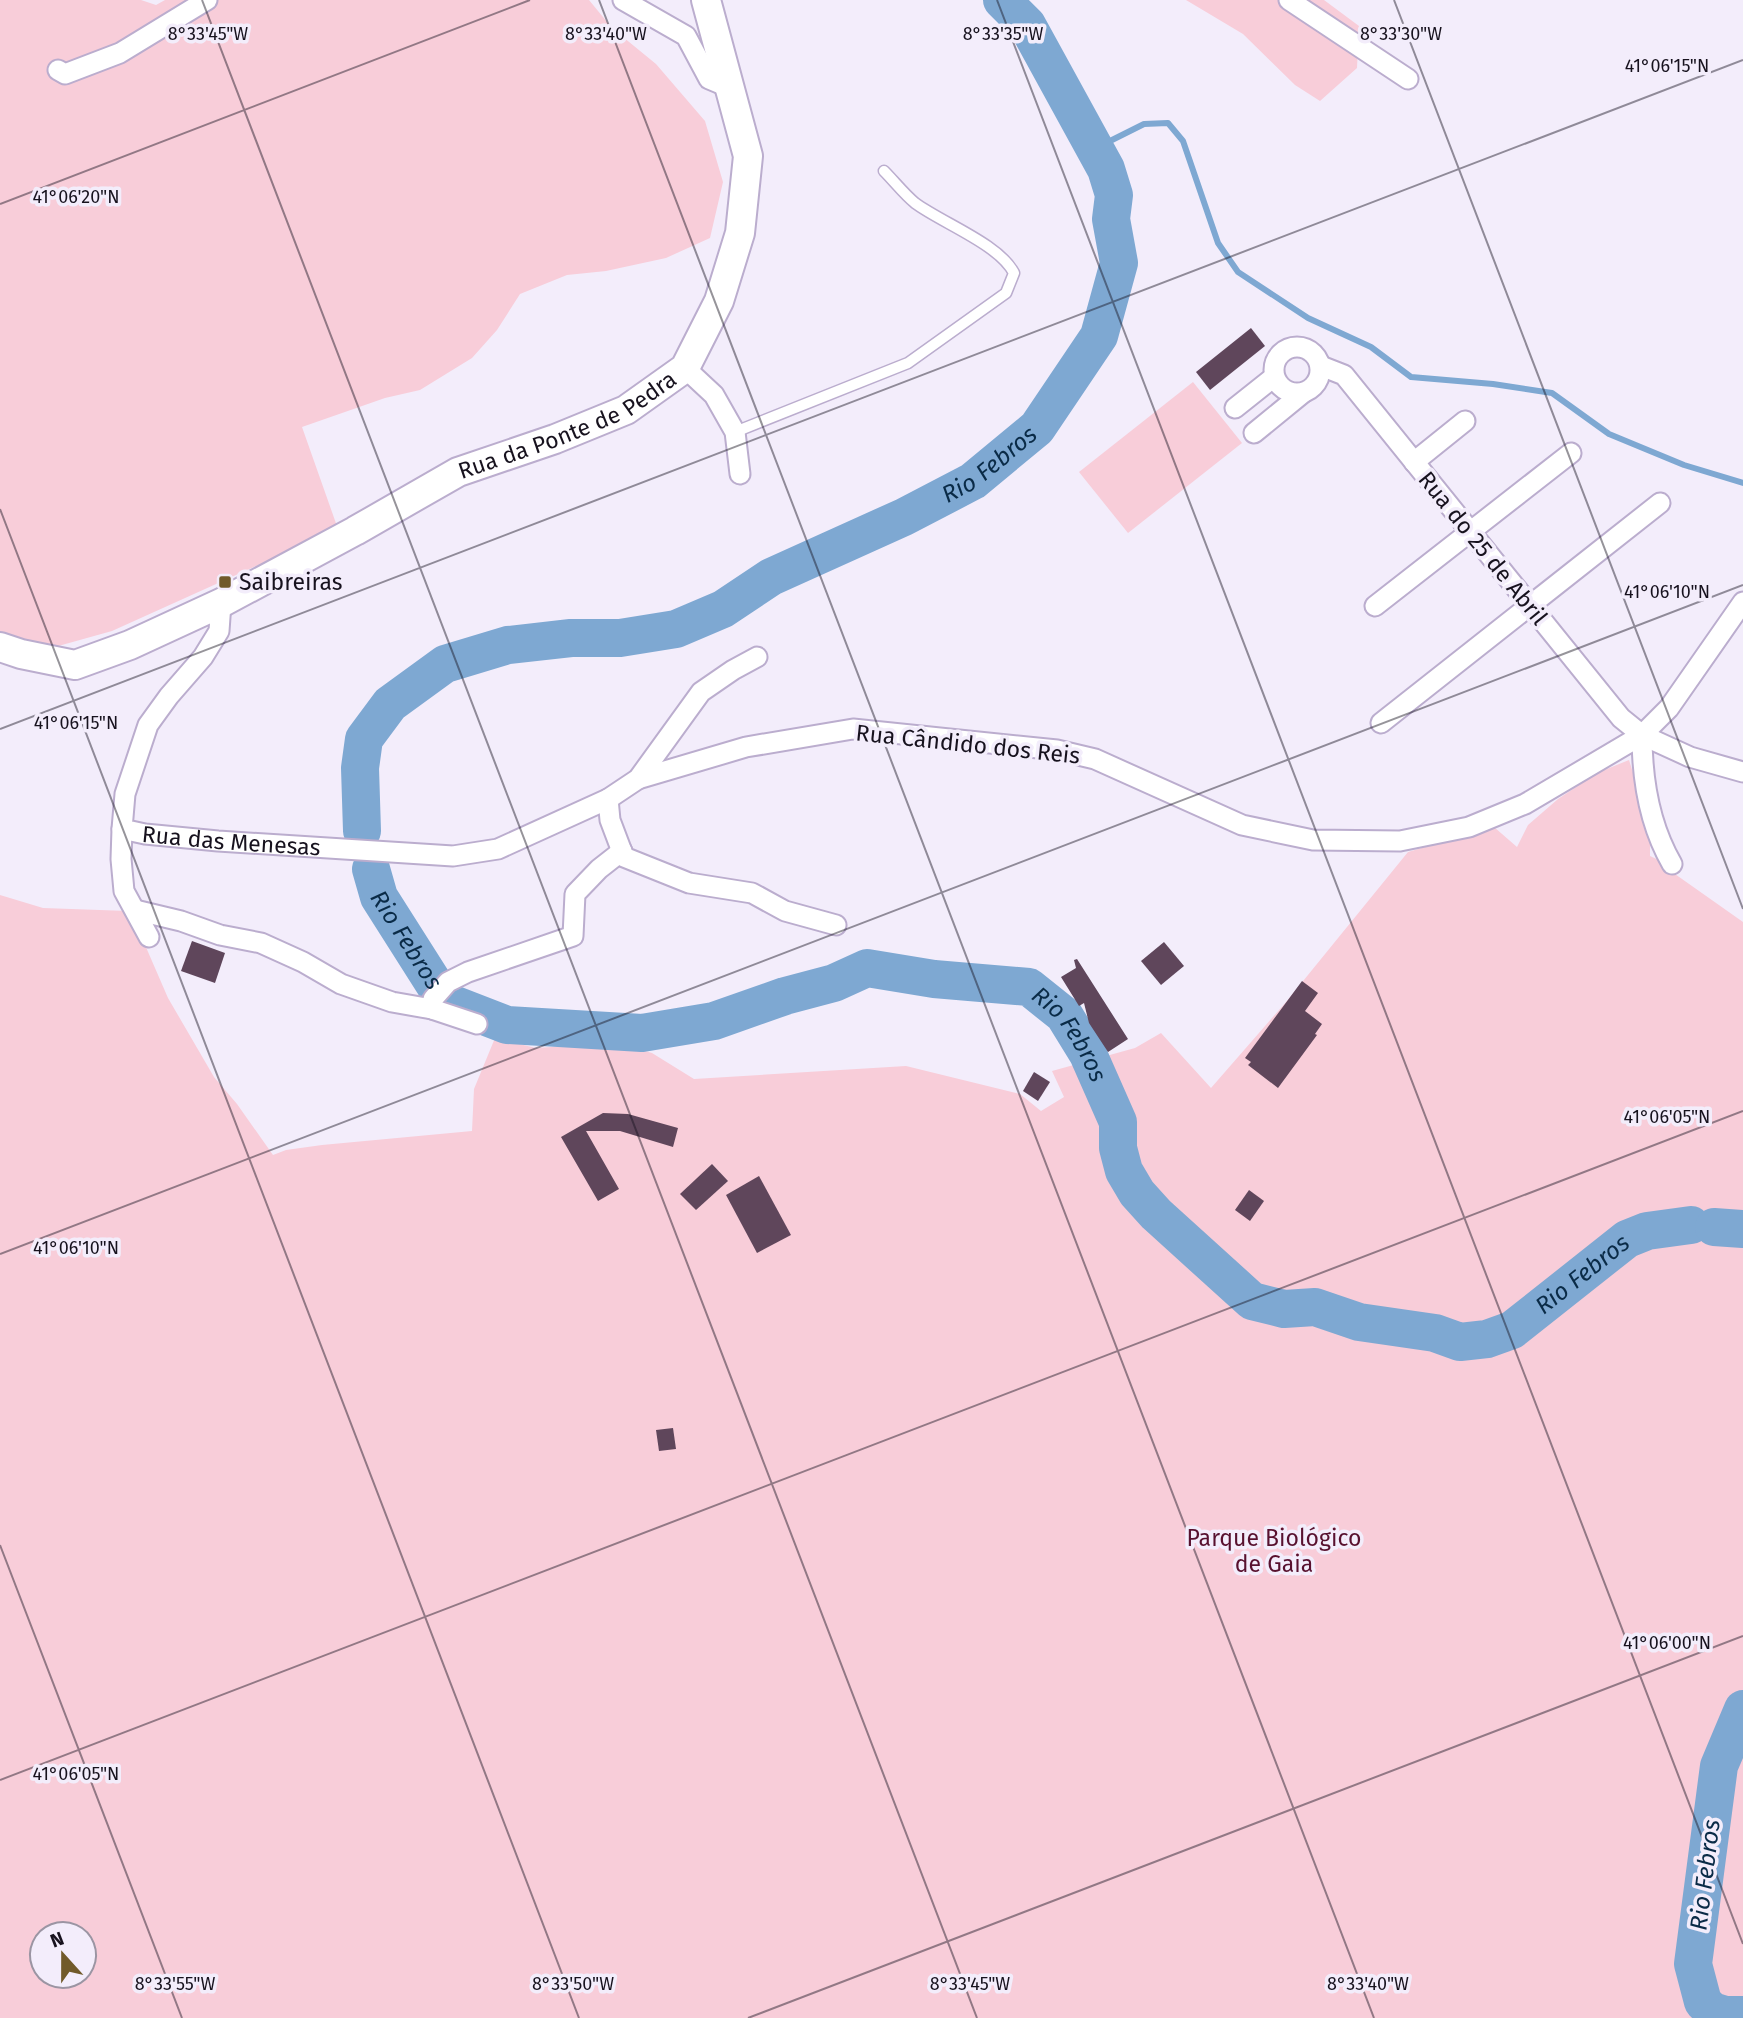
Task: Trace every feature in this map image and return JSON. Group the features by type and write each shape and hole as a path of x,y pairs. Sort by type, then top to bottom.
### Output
{"street":[{"path":"58,70 65,74 120,53 207,0"},
{"path":"623,0 686,36 709,79 728,87"},
{"name":"Rua da Ponte de Pedra","path":"221,603 458,472 555,439 626,410 685,368 719,301 740,233 748,156 706,0"},
{"path":"1289,0 1408,79"},
{"name":"Rua do 25 de Abril","path":"1235,408 1274,377 1275,358 1292,345 1313,351 1321,366 1344,374 1621,718 1642,735 1690,757 1743,772"},
{"path":"1254,433 1317,383 1321,366"},
{"path":"685,368 714,395 735,432 740,474"},
{"path":"1274,377 1283,389 1303,393"},
{"path":"1414,462 1465,421"},
{"path":"1375,606 1571,453"},
{"path":"1381,723 1660,503"},
{"name":"Rua Cândido dos Reis","path":"608,799 638,779 746,747 853,729 1057,750 1095,759 1242,825 1313,840 1400,841 1469,827 1517,808 1642,735 1670,708 1743,602"},
{"path":"0,647 75,665 130,645 221,603"},
{"name":"Rua das Menesas","path":"221,603 219,631 203,657 148,724 125,794 122,829 145,834 218,841 453,856 498,849 608,799"},
{"name":"Rua Cândido dos Reis","path":"638,779 701,692 758,657"},
{"path":"1642,735 1642,761 1647,792 1665,851 1672,864"},
{"path":"608,799 610,820 624,857 689,883 752,893 785,911 836,925"},
{"path":"122,829 124,891 149,937"},
{"path":"433,1004 448,982 573,936 575,894 599,869 622,851"},
{"path":"135,910 181,921 220,935 261,943 303,962 341,984 392,1002 433,1004 477,1024"}],"lane":[{"path":"735,432 908,363 1006,293 1014,273 1010,264 914,202 884,171"}],"green space":[{"path":"0,0 141,0 156,5 165,0 589,0 612,28 656,64 705,121 723,182 710,238 666,258 606,271 567,275 520,294 497,330 472,358 420,390 385,398 302,427 338,529 112,631 44,650 0,640"},
{"path":"1186,0 1324,0 1359,26 1357,68 1320,101 1295,85 1243,34"},
{"path":"1193,382 1242,443 1128,533 1079,472"},
{"name":"Parque Biológico de Gaia","path":"1629,760 1650,826 1650,856 1663,862 1665,867 1743,922 1743,2018 0,2018 0,895 43,908 128,911 168,998 214,1077 273,1155 286,1150 322,1145 472,1131 474,1089 495,1038 536,1048 597,1044 628,1046 652,1053 694,1079 906,1066 1020,1094 1041,1111 1064,1097 1052,1071 1135,1048 1161,1033 1211,1088 1286,1002 1408,852 1494,827 1517,847 1528,825 1558,799 1597,773"}],"building":[{"path":"1251,328 1265,346 1210,390 1196,372"},
{"path":"192,941 225,953 215,983 181,971"},
{"path":"1164,942 1184,966 1161,985 1141,961"},
{"path":"1077,959 1128,1039 1108,1052 1089,1023 1084,1003 1079,1006 1061,977 1076,968 1074,960"},
{"path":"1302,981 1318,993 1305,1011 1322,1024 1315,1034 1317,1035 1278,1088 1248,1065 1251,1062 1245,1058"},
{"path":"1034,1072 1050,1082 1038,1101 1023,1091"},
{"path":"603,1113 628,1114 678,1128 673,1147 620,1131 586,1131 619,1189 598,1201 561,1137"},
{"path":"712,1164 728,1181 696,1210 680,1194"},
{"path":"759,1176 791,1235 757,1253 726,1195"},
{"path":"1249,1190 1264,1201 1250,1221 1235,1210"},
{"path":"673,1428 676,1449 659,1451 656,1430"}],"waterway":[{"name":"Rio Febros","path":"362,831 360,768 364,739 390,704 445,664 508,645 571,638 620,638 676,629 723,609 771,577 904,517 973,481 1037,428 1099,336 1119,263 1111,219 1114,195 1106,169 1027,25 1002,0"},
{"path":"1091,142 1110,141 1144,124 1168,123 1183,141 1218,243 1238,272 1308,318 1371,347 1411,377 1493,384 1552,393 1609,434 1684,465 1743,483"},
{"name":"Rio Febros","path":"371,869 379,897 445,1001 507,1025 642,1033 714,1021 785,996 834,983 867,968 934,979 1029,987 1064,1015 1088,1054 1118,1122 1118,1148 1124,1171 1137,1193 1156,1214 1252,1301 1284,1309 1315,1307 1359,1322 1435,1333 1460,1342 1487,1339 1512,1330 1627,1239 1647,1231 1691,1225"},
{"name":"Rio Febros","path":"1714,1227 1743,1229"},
{"name":"Rio Febros","path":"1743,1709 1719,1766 1693,1964 1703,2002 1712,2011 1725,2015 1743,2015"}],"place":[{"name":"Saibreiras","path":"225,582"}]}
